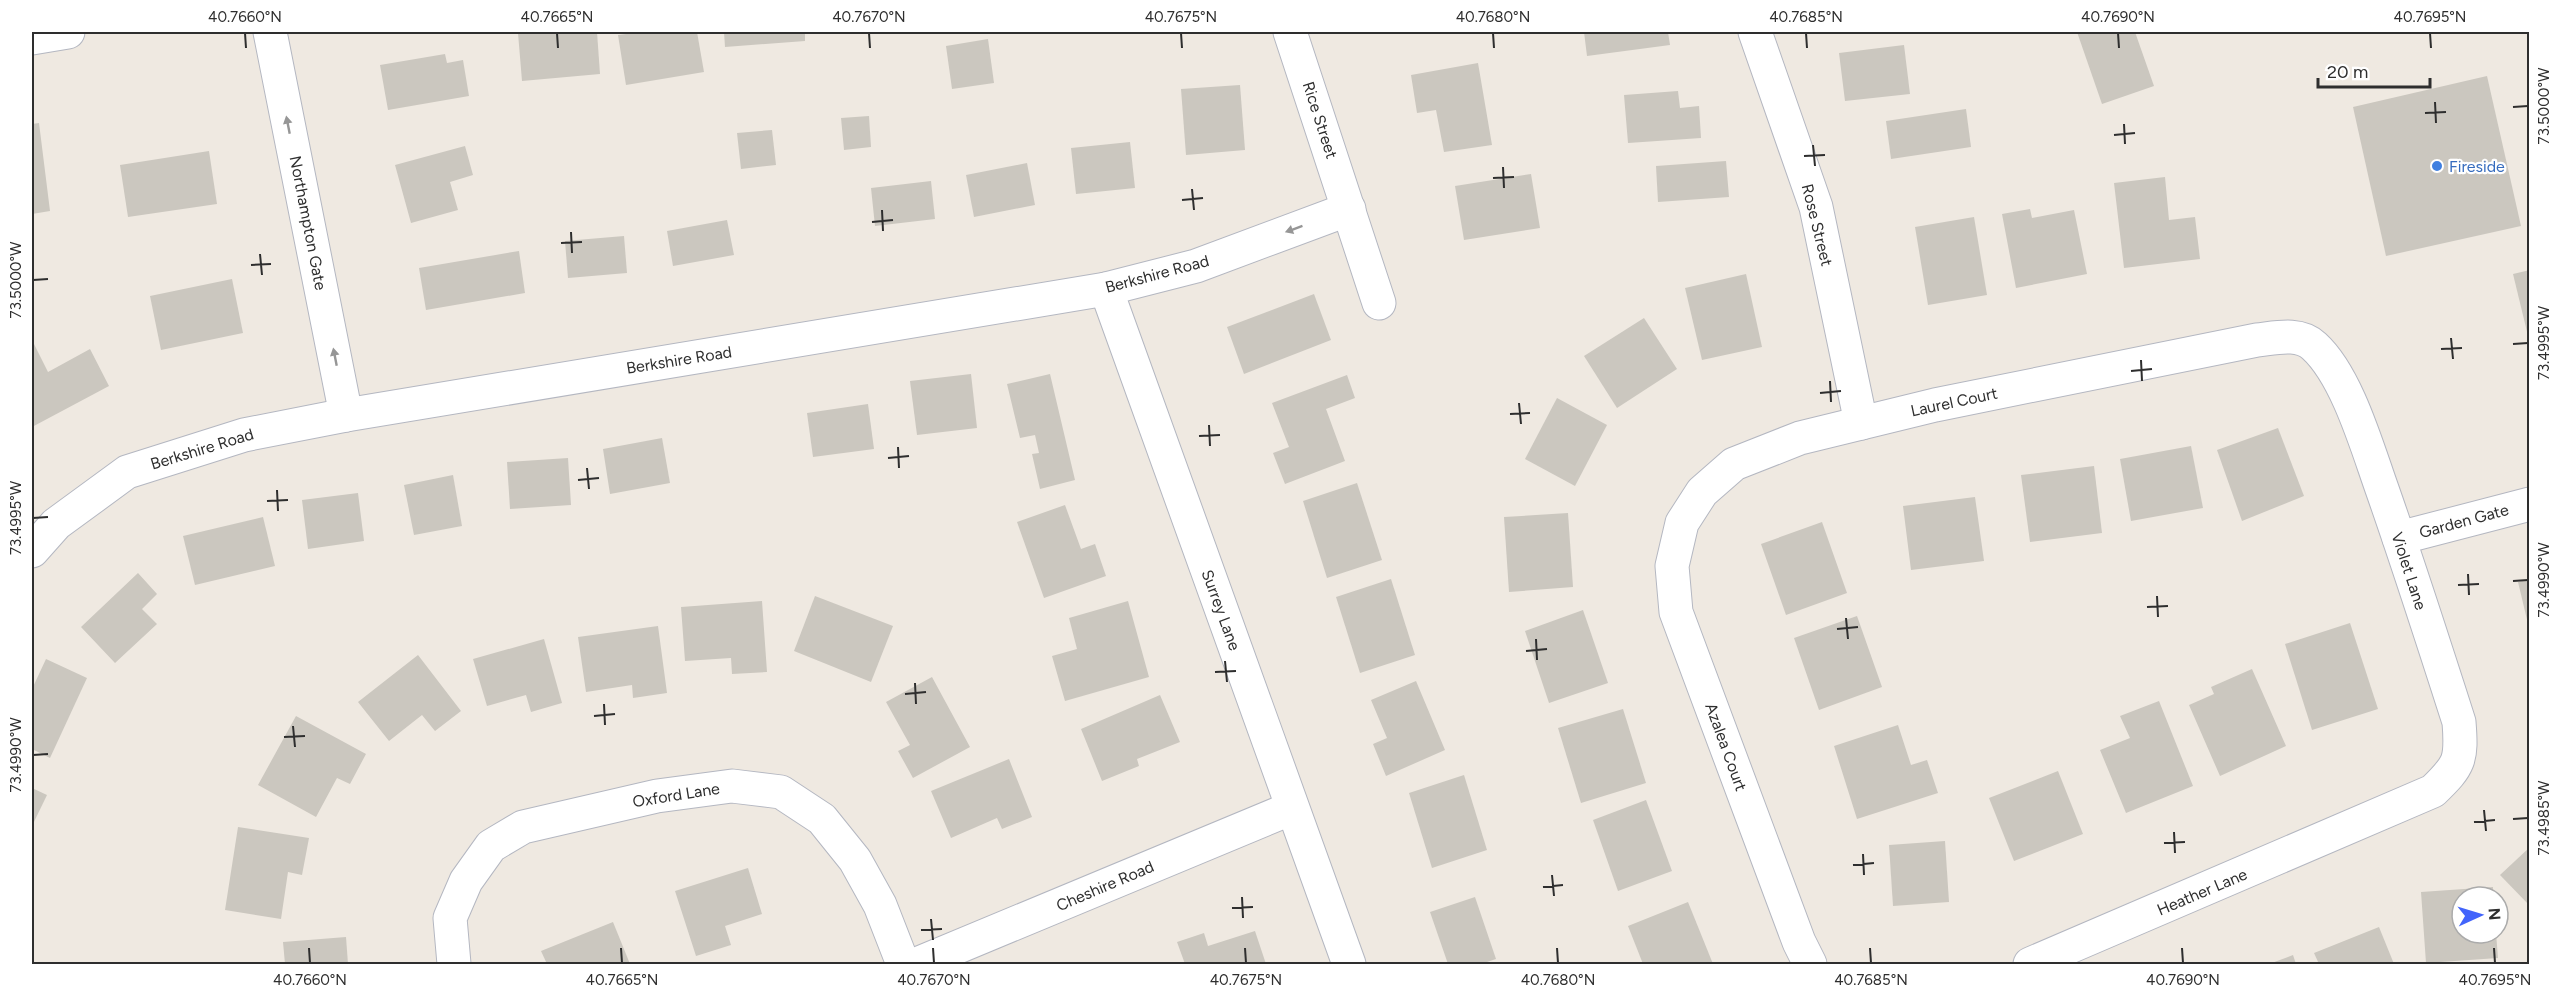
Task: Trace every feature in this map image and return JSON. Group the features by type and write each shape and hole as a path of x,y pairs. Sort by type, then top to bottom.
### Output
{"street":[{"path":"32,38 68,32"},
{"name":"Northampton Gate","path":"270,32 346,414"},
{"name":"Rice Street","path":"1290,32 1379,303"},
{"name":"Rose Street","path":"1755,32 1816,207 1861,423"},
{"name":"Berkshire Road","path":"32,551 56,524 127,472 244,435 346,414 1106,289 1196,266 1349,209"},
{"name":"Surrey Lane","path":"1106,289 1348,964"},
{"name":"Violet Lane","path":"2257,340 2292,336 2313,345 2332,370 2355,414 2399,538 2459,722 2461,746 2456,768 2433,791 2373,819"},
{"name":"Laurel Court","path":"1682,523 1702,492 1734,464 1800,438 1935,405 2257,340"},
{"name":"Garden Gate","path":"2399,538 2529,504"},
{"name":"Azalea Court","path":"1682,523 1672,566 1676,612 1798,942 1810,964"},
{"name":"Oxford Lane","path":"454,964 450,918 466,881 491,846 523,827 657,796 732,786 781,792 822,819 855,860 880,905 903,964"},
{"name":"Cheshire Road","path":"917,964 1292,808"},
{"name":"Heather Lane","path":"2030,964 2373,819"}],"building":[{"path":"597,32 600,74 522,81 518,33"},
{"path":"642,32 697,32 704,72 626,85 618,35"},
{"path":"724,32 805,32 805,41 725,47"},
{"path":"1584,32 1668,32 1670,45 1587,56"},
{"path":"2077,32 2135,32 2154,86 2102,104"},
{"path":"988,39 994,83 952,89 946,46"},
{"path":"1904,45 1910,94 1845,101 1839,53"},
{"path":"445,54 447,63 463,60 469,96 388,110 380,65"},
{"path":"1478,63 1492,145 1444,152 1436,110 1417,113 1411,75"},
{"name":"Fireside","path":"2487,76 2521,226 2386,256 2353,107"},
{"path":"1240,85 1245,150 1186,155 1181,89"},
{"path":"1678,91 1680,108 1699,106 1701,138 1628,143 1624,95"},
{"path":"1966,109 1971,147 1891,159 1886,121"},
{"path":"869,116 871,147 844,150 841,118"},
{"path":"39,123 50,211 32,214 32,124"},
{"path":"772,130 776,165 741,169 737,133"},
{"path":"1130,142 1135,188 1076,194 1071,148"},
{"path":"465,146 473,175 450,182 458,210 411,223 395,165"},
{"path":"209,151 217,204 128,217 120,165"},
{"path":"1726,161 1729,197 1658,202 1656,166"},
{"path":"1027,163 1035,205 974,217 966,175"},
{"path":"1531,174 1540,228 1464,240 1455,186"},
{"path":"2165,177 2169,220 2195,217 2200,259 2124,268 2114,183"},
{"path":"931,181 935,219 875,226 871,188"},
{"path":"2030,209 2032,218 2074,210 2087,274 2016,288 2002,214"},
{"path":"1974,217 1987,295 1928,305 1915,227"},
{"path":"727,220 734,255 673,266 667,231"},
{"path":"624,236 627,273 568,278 565,241"},
{"path":"519,251 525,293 426,310 419,268"},
{"path":"2530,270 2530,340 2529,340 2513,274"},
{"path":"1746,274 1762,347 1702,360 1685,288"},
{"path":"232,279 243,333 161,350 150,296"},
{"path":"1314,294 1331,340 1244,374 1227,327"},
{"path":"1644,318 1677,369 1617,408 1584,356"},
{"path":"32,340 48,372 90,349 109,386 32,427"},
{"path":"971,374 977,428 917,435 910,381"},
{"path":"1050,374 1075,480 1040,489 1032,454 1039,453 1035,435 1020,438 1007,384"},
{"path":"1347,375 1355,398 1326,409 1345,461 1285,484 1273,453 1289,447 1272,403"},
{"path":"1557,398 1607,425 1575,486 1525,459"},
{"path":"868,404 874,449 813,457 807,413"},
{"path":"2278,428 2304,496 2242,521 2217,450"},
{"path":"662,438 670,483 610,494 603,449"},
{"path":"2191,446 2203,508 2131,521 2120,459"},
{"path":"568,458 571,505 510,509 507,462"},
{"path":"2094,466 2102,533 2030,542 2021,475"},
{"path":"453,475 462,526 414,535 404,485"},
{"path":"1357,483 1382,560 1327,578 1303,501"},
{"path":"358,493 364,541 308,549 302,500"},
{"path":"1975,497 1984,561 1911,570 1903,506"},
{"path":"1065,505 1081,549 1095,544 1106,576 1044,598 1017,522"},
{"path":"1568,513 1573,587 1509,592 1504,517"},
{"path":"263,517 275,566 195,585 183,536"},
{"path":"1822,522 1847,593 1786,615 1761,544"},
{"path":"138,573 157,594 142,609 157,624 115,663 81,627"},
{"path":"1391,579 1415,655 1360,673 1336,597"},
{"path":"2530,579 2530,628 2529,628 2518,582"},
{"path":"815,596 893,626 871,682 794,651"},
{"path":"762,601 767,672 732,674 731,658 685,661 681,607"},
{"path":"1128,601 1149,677 1065,701 1052,656 1077,649 1069,618"},
{"path":"1583,610 1608,683 1549,703 1525,631"},
{"path":"1857,616 1882,687 1819,710 1794,638"},
{"path":"2350,623 2378,709 2312,730 2285,644"},
{"path":"658,626 667,693 633,698 632,685 586,692 578,637"},
{"path":"544,639 562,703 531,712 526,695 487,706 473,659"},
{"path":"418,655 461,711 435,731 422,715 389,741 358,702"},
{"path":"46,659 87,678 50,758 32,749 32,689"},
{"path":"2252,669 2286,746 2220,776 2189,705 2214,694 2211,687"},
{"path":"932,677 970,747 913,778 898,751 910,745 886,702"},
{"path":"1416,681 1445,750 1386,776 1373,744 1387,738 1371,700"},
{"path":"1160,695 1180,742 1137,759 1139,766 1102,781 1081,729"},
{"path":"2159,701 2193,786 2126,813 2100,750 2130,738 2120,716"},
{"path":"1623,709 1646,783 1581,803 1558,728"},
{"path":"296,716 366,754 350,784 337,778 316,817 258,785"},
{"path":"1898,725 1911,765 1927,760 1938,793 1857,819 1834,746"},
{"path":"1009,759 1032,817 1002,829 997,818 951,838 931,791"},
{"path":"2058,771 2083,834 2014,861 1989,798"},
{"path":"1464,775 1487,850 1432,868 1409,793"},
{"path":"32,788 47,795 32,826"},
{"path":"1646,800 1672,871 1618,891 1593,820"},
{"path":"238,827 309,838 302,875 288,872 281,919 225,910"},
{"path":"1945,841 1949,902 1893,906 1889,845"},
{"path":"2530,847 2530,906 2510,885 2500,875"},
{"path":"748,868 762,914 725,926 731,945 696,956 675,891"},
{"path":"2450,890 2450,945 2497,945 2498,958 2426,963 2421,892"},
{"path":"1475,897 1496,959 1481,964 1448,964 1430,912"},
{"path":"1688,902 1713,964 1643,964 1628,926"},
{"path":"613,922 630,964 547,964 541,951"},
{"path":"2379,927 2394,964 2319,964 2314,953"},
{"path":"1255,931 1266,964 1185,964 1177,942 1204,933 1208,946"},
{"path":"346,937 348,964 285,964 283,942"},
{"path":"2293,955 2296,964 2269,964"}],"place":[{"name":"Fireside","path":"2437,166"}]}
